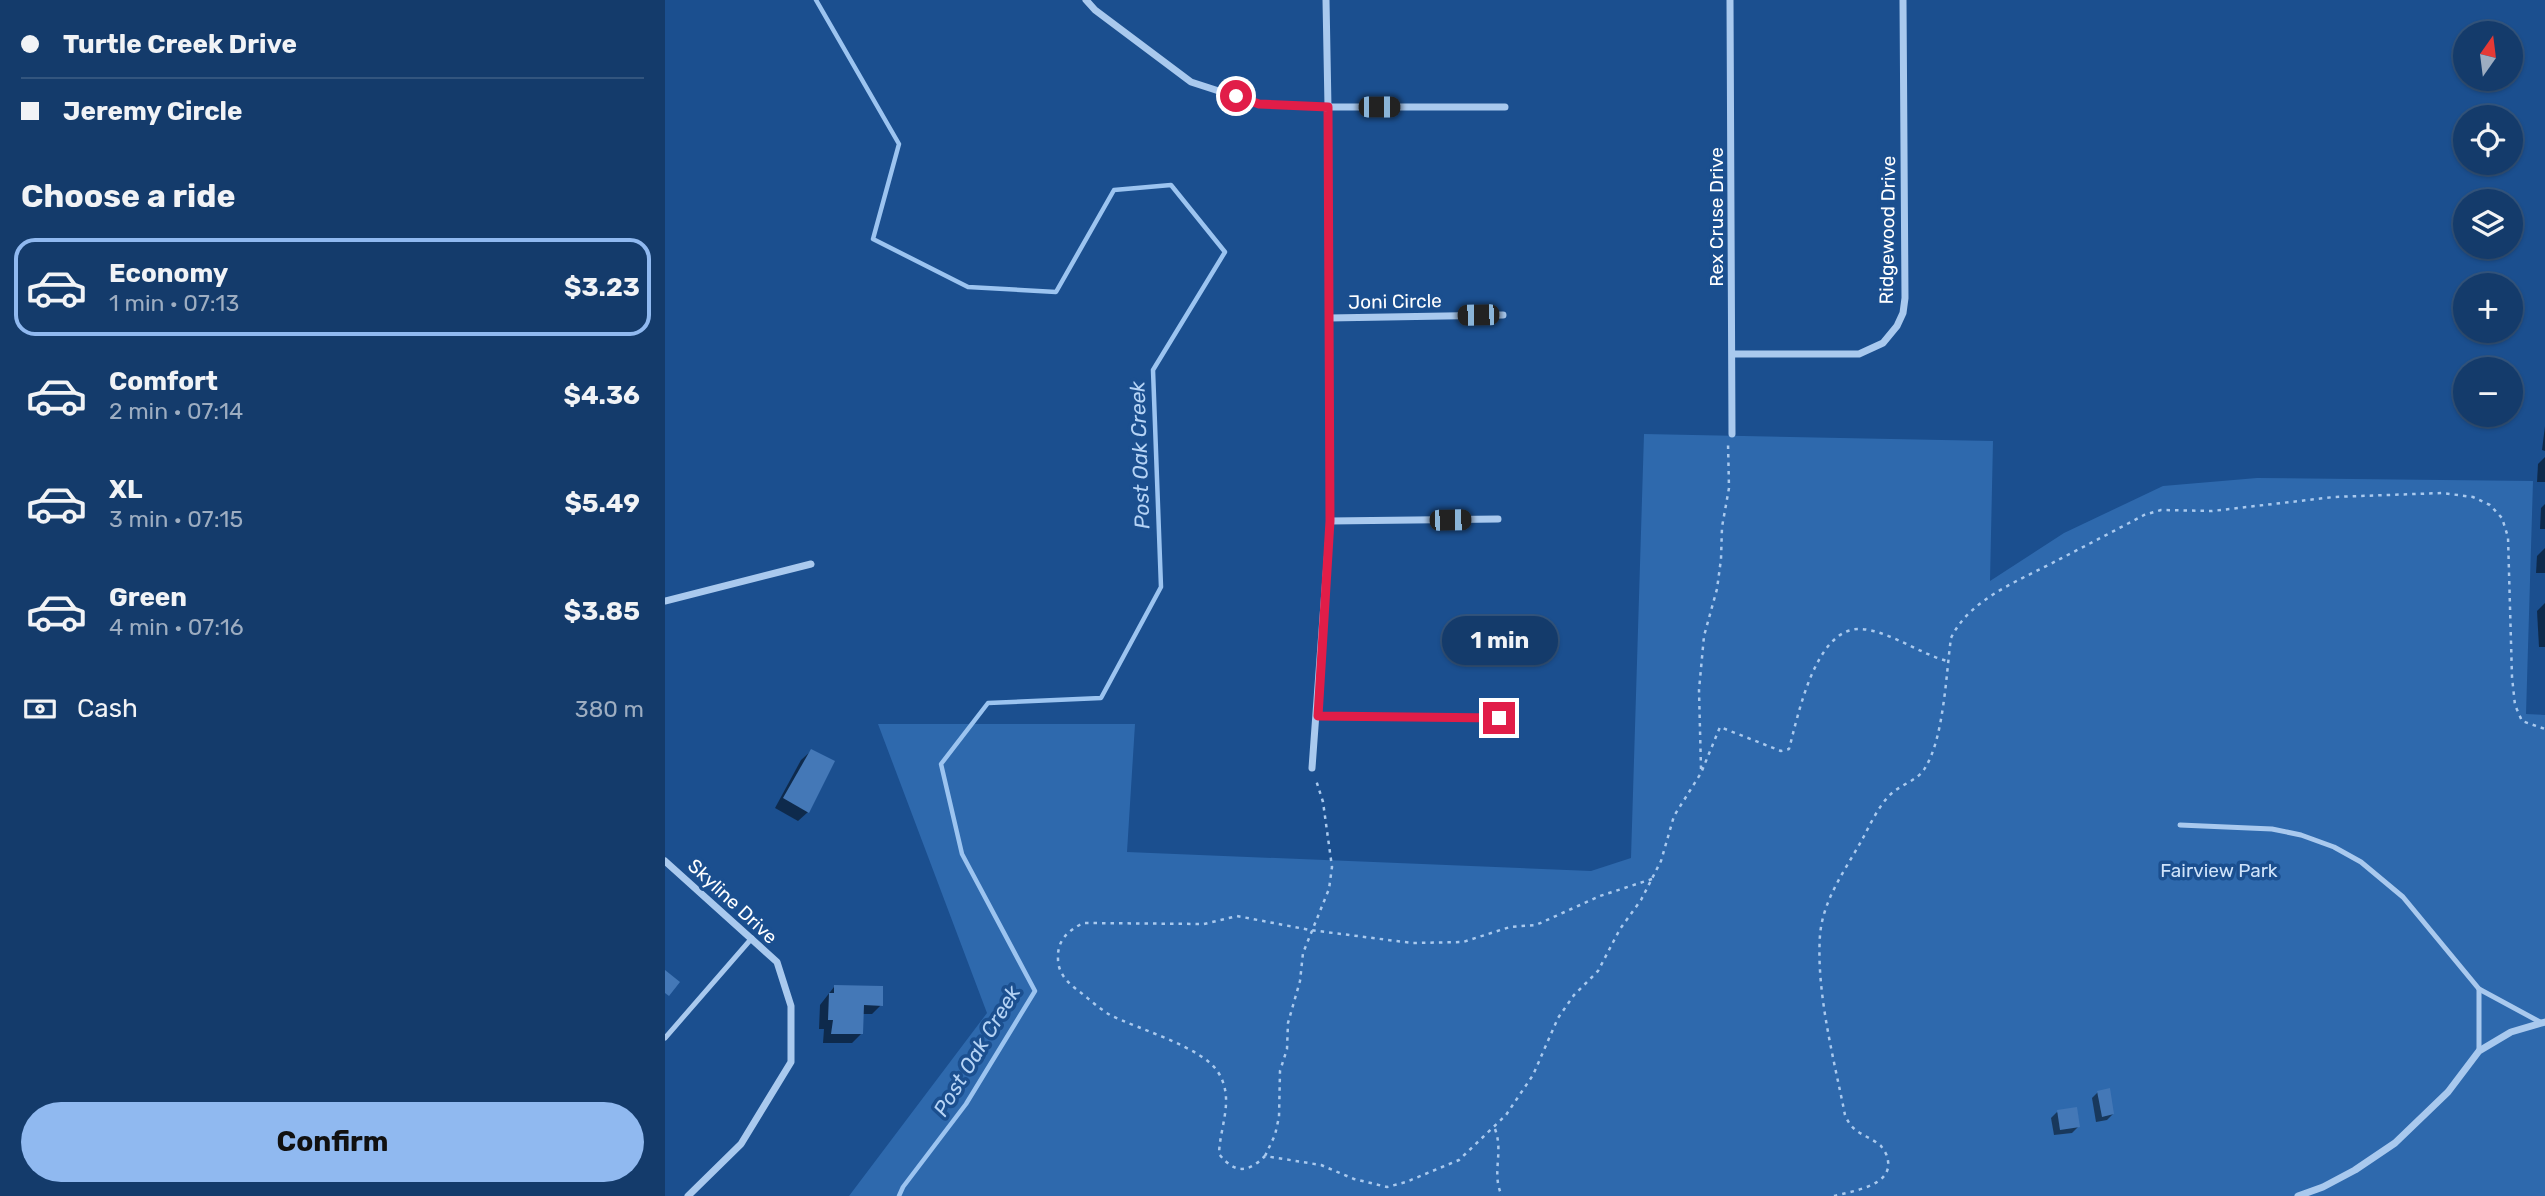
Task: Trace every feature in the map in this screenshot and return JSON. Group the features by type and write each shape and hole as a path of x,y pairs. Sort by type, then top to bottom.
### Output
{"street":[{"path":"1086,0 1095,10 1191,82 1259,104 1328,107 1505,107"},
{"path":"1312,768 1318,716 1330,521 1326,0"},
{"name":"Rex Cruse Drive","path":"1730,0 1732,434"},
{"name":"Ridgewood Drive","path":"1733,354 1859,354 1883,343 1897,326 1903,313 1905,298 1903,0"},
{"name":"Joni Circle","path":"1329,317 1503,315"},
{"path":"1330,521 1498,519"},
{"path":"665,601 811,564"},
{"path":"1318,716 1499,718"},
{"name":"Skyline Drive","path":"666,863 777,962 791,1006 791,1062 741,1144 688,1196"},
{"path":"2298,1196 2323,1187 2395,1143 2448,1092 2479,1051 2511,1032 2542,1022"}],"lane":[{"path":"2180,825 2272,829 2301,835 2334,847 2361,862 2403,897 2479,989 2542,1022"},
{"path":"665,1038 752,938"},
{"path":"2479,989 2479,1051"}],"path":[{"path":"1701,773 1699,690 1704,636 1717,589 1721,559 1722,527 1729,488 1727,447 1732,434"},
{"path":"1834,1196 1884,1178 1888,1169 1888,1158 1882,1147 1850,1126 1845,1115 1822,981 1820,934 1825,912 1832,893 1888,796 1923,772 1931,758 1938,734 1951,638 1957,626 1972,610 1999,591 2144,515 2161,510 2212,511 2334,497 2442,493 2473,497 2490,505 2502,519 2508,537 2515,705 2522,721 2545,729"},
{"path":"1265,1156 1321,1164 1354,1179 1387,1187 1459,1160 1506,1115 1533,1075 1558,1018 1574,995 1598,971 1620,929 1641,900 1661,861 1674,816 1701,773 1720,727 1781,751 1789,748 1811,673 1826,650 1851,630 1875,632 1947,661"},
{"path":"1312,768 1323,802 1332,867 1329,889 1310,930 1303,953 1300,981 1289,1023 1287,1049 1280,1071 1279,1117 1275,1135 1265,1156 1253,1168 1244,1170 1227,1165 1219,1154 1228,1106 1225,1086 1216,1069 1196,1052 1107,1013 1069,984 1058,968 1057,950 1066,933 1083,923 1204,924 1237,916 1310,930 1412,943 1463,942 1510,927 1536,925 1600,896 1652,878"},
{"path":"1494,1127 1500,1142 1496,1184 1502,1196"}],"green space":[{"name":"Fairview Park","path":"1644,434 1993,441 1990,581 2064,533 2163,486 2257,478 2533,481 2526,714 2545,715 2545,1196 849,1196 987,1013 878,724 1135,724 1127,852 1591,871 1631,858"}],"building":[{"path":"811,749 835,761 809,813 783,798"},
{"path":"665,970 680,982 669,996 665,993"},
{"path":"834,985 883,986 883,1006 864,1005 863,1034 831,1034 833,1020 828,1020 829,993 834,993"},
{"path":"2110,1088 2114,1114 2102,1117 2097,1091"},
{"path":"2077,1107 2080,1127 2060,1130 2057,1110"}],"waterway":[{"name":"Post Oak Creek","path":"816,0 899,144 873,239 968,287 1056,292 1114,190 1171,185 1225,252 1153,370 1161,587 1101,698 988,703 941,764 962,854 1035,991 966,1104 899,1196"}],"route":[{"path":"1236,96 1259,104 1328,107 1330,521 1318,716 1499,718"}]}
